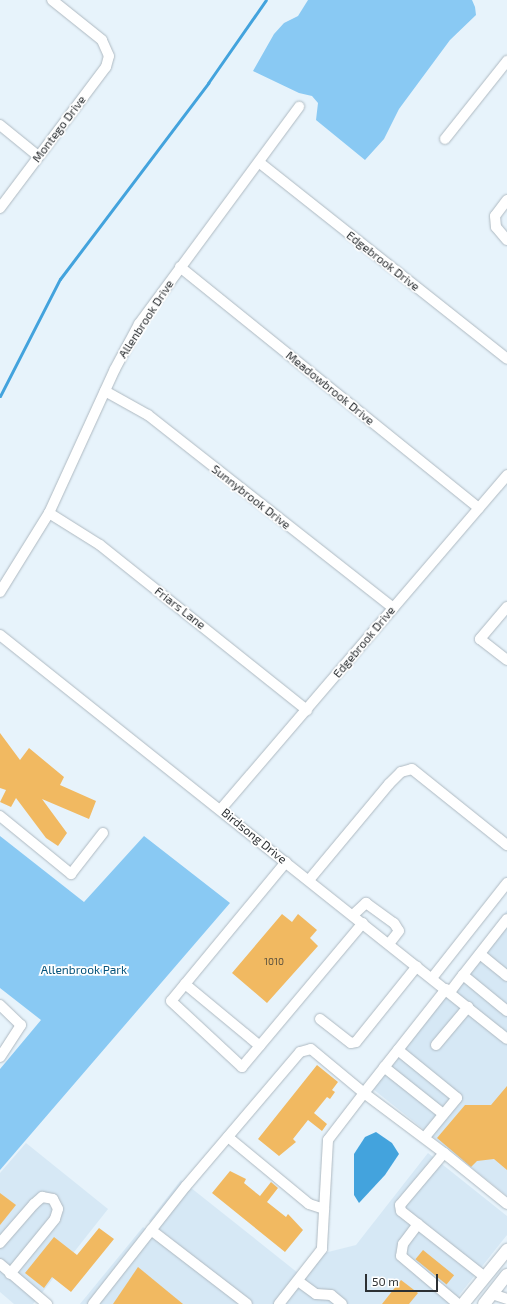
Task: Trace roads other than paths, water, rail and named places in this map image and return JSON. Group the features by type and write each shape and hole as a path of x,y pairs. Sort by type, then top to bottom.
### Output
{"main road":[{"path":"458,1302 471,1294 507,1250"},
{"path":"494,1266 495,1298"},
{"path":"484,1304 495,1298 507,1275"},
{"path":"471,1294 495,1298"}],"street":[{"name":"Montego Drive","path":"0,208 106,67 109,56 102,40 52,0"},
{"path":"445,139 507,61"},
{"name":"Allenbrook Drive","path":"0,592 49,512 105,391 139,324 180,267 260,163 299,107"},
{"path":"0,125 38,156"},
{"name":"Edgebrook Drive","path":"260,163 507,359"},
{"path":"507,200 495,216 496,227 507,240"},
{"name":"Meadowbrook Drive","path":"180,267 479,508"},
{"name":"Sunnybrook Drive","path":"105,391 148,415 392,608"},
{"name":"Edgebrook Drive","path":"221,810 507,475"},
{"name":"Friars Lane","path":"49,512 100,545 307,710"},
{"path":"507,607 480,639 507,660"},
{"name":"Birdsong Drive","path":"0,635 507,1038"},
{"path":"309,880 389,784 401,772 412,769 507,845"},
{"path":"0,816 71,874 103,833"},
{"path":"286,862 170,1001 242,1067 362,923"},
{"path":"432,978 507,883"},
{"path":"353,915 366,903 394,923 398,931 389,944"},
{"path":"279,1304 322,1249 328,1140 384,1067 448,990 463,975 507,919"},
{"path":"480,954 507,976"},
{"path":"320,1019 351,1043 356,1042 417,966"},
{"path":"463,975 507,1011"},
{"path":"185,984 260,1046"},
{"path":"0,1005 22,1025 0,1056"},
{"path":"436,1045 468,1007"},
{"path":"93,1304 151,1230 300,1052 311,1049 325,1057 364,1093 425,1137 507,1204"},
{"path":"398,1050 457,1098 425,1137"},
{"path":"384,1067 443,1114"},
{"path":"228,1137 309,1204 324,1209"},
{"path":"444,1153 400,1205 401,1211 485,1277"},
{"path":"0,1243 42,1197 53,1198 58,1209 55,1219 10,1274"},
{"path":"418,1224 403,1244 401,1256 458,1302"},
{"path":"151,1230 246,1304"},
{"path":"431,1235 418,1235 406,1252 451,1291 458,1302"},
{"path":"0,1264 47,1304"},
{"path":"298,1281 316,1294 331,1295 342,1304"},
{"path":"495,1298 507,1299"}],"waterway":[{"path":"0,396 60,279 208,83 266,0"}],"park label":[{"name":"Allenbrook Park","path":"84,970"}]}
